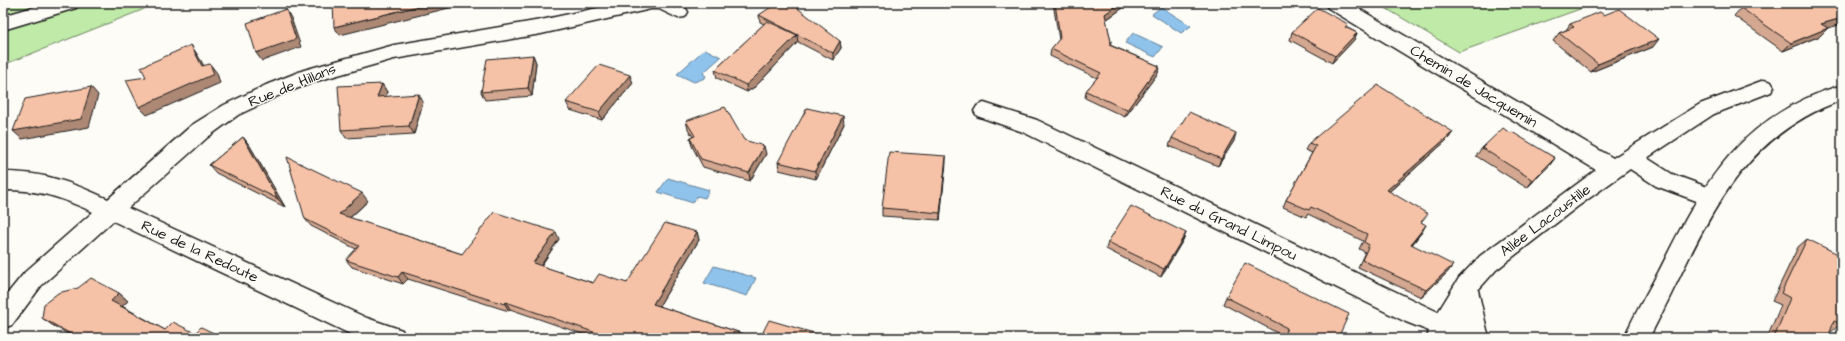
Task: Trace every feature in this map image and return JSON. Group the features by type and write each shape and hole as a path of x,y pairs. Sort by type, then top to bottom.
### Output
{"street":[{"path":"3,23 70,3"},
{"name":"Rue de Hillans","path":"3,317 33,279 200,131 231,110 273,90 311,74 394,52 541,27 651,3 662,3 678,12"},
{"name":"Chemin de Jacquemin","path":"1334,3 1622,164"},
{"name":"Allée Lacoustille","path":"1441,332 1466,289 1488,263 1569,201 1622,164 1707,109 1764,87"},
{"path":"1636,338 1710,197 1742,157 1759,139 1781,121 1829,96 1842,92"},
{"name":"Rue du Grand Limpou","path":"984,111 1030,126 1408,310 1441,332 1473,338"},
{"path":"1622,164 1710,197"},
{"name":"Rue de la Redoute","path":"3,181 26,180 64,189 359,326 393,338"},
{"path":"1466,289 1475,333 1478,338"}],"green space":[{"path":"3,3 153,3 142,10 3,65"},
{"path":"1377,3 1597,3 1459,52"}],"water":[{"path":"1161,7 1191,26 1181,33 1152,14"},
{"path":"1133,33 1163,47 1155,57 1125,43"},
{"path":"705,49 721,57 703,73 706,76 705,78 694,82 677,74"},
{"path":"668,178 709,190 705,198 697,196 693,203 658,192"},
{"path":"714,266 756,278 747,296 704,283"}],"building":[{"path":"333,3 431,3 334,27"},
{"path":"777,3 791,3 840,41 833,53 759,15"},
{"path":"1055,3 1121,3 1105,14 1111,42 1109,45 1159,66 1127,110 1086,91 1101,73 1051,49 1060,38"},
{"path":"1763,3 1842,3 1842,18 1821,24 1828,28 1791,43 1741,8"},
{"path":"1318,8 1348,24 1345,27 1357,33 1335,56 1292,32"},
{"path":"286,9 296,39 256,53 247,23"},
{"path":"1619,9 1659,39 1598,64 1559,33 1574,27 1570,24 1600,12 1604,15"},
{"path":"767,21 797,35 746,85 715,70"},
{"path":"191,45 202,66 210,64 214,74 139,107 126,80 146,77 141,67"},
{"path":"533,55 528,88 481,92 487,59"},
{"path":"599,65 630,75 599,112 566,102"},
{"path":"382,84 377,97 419,94 409,126 341,130 338,86"},
{"path":"1378,85 1453,132 1387,190 1428,214 1421,222 1426,225 1411,244 1453,265 1426,290 1362,260 1369,245 1364,242 1367,234 1311,207 1309,210 1286,200 1316,146 1309,143"},
{"path":"91,87 81,119 13,131 25,99"},
{"path":"725,107 744,140 764,146 749,173 701,159 690,138 695,136 686,121"},
{"path":"807,108 843,116 815,171 778,162"},
{"path":"1189,112 1236,133 1221,159 1172,138"},
{"path":"1503,128 1555,158 1533,180 1482,148"},
{"path":"243,137 278,199 209,165"},
{"path":"889,152 946,156 940,213 882,208"},
{"path":"287,157 362,193 339,214 462,254 494,212 556,232 533,263 593,283 599,274 627,283 665,223 697,232 653,304 756,338 611,338 506,302 505,304 494,301 402,272 398,277 346,260 359,246 305,219"},
{"path":"1131,206 1186,233 1164,269 1108,242"},
{"path":"1807,239 1842,256 1842,323 1841,324 1834,321 1828,338 1774,338 1790,298 1781,293"},
{"path":"1245,263 1349,314 1338,338 1290,338 1284,335 1287,328 1226,297"},
{"path":"91,278 119,293 111,301 165,330 173,322 195,333 201,327 224,338 78,338 42,318 44,304 58,293 78,288"},
{"path":"769,320 831,338 760,338"}]}
